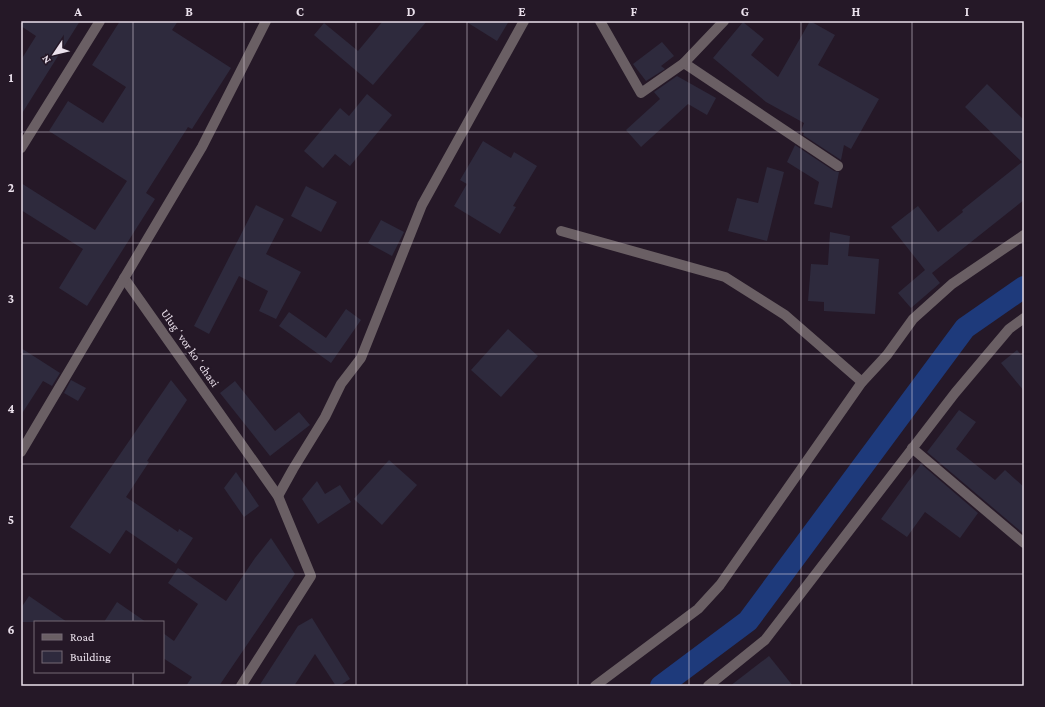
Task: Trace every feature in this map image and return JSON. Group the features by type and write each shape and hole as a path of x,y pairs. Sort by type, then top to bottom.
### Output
{"street":[{"path":"21,148 100,21"},
{"path":"21,452 202,147 266,21"},
{"path":"278,496 325,417 341,384 361,358 422,205 524,21"},
{"path":"600,21 641,93 684,63 724,21"},
{"path":"684,63 838,166"},
{"path":"562,231 725,277 785,315 862,382"},
{"path":"595,686 698,609 720,585 862,382 887,355 918,314 952,284 1024,235"},
{"name":"Ulugʻvor koʻchasi","path":"124,278 278,496 310,576 241,686"},
{"path":"708,686 765,640 955,393 1009,329 1024,318"},
{"path":"912,448 1024,543"}],"building":[{"path":"21,21 80,21 21,115 21,60 36,36 21,26"},
{"path":"120,21 178,21 172,30 231,68 192,129 188,127 146,193 155,199 87,306 59,288 83,249 21,210 21,183 95,230 127,181 49,131 68,101 103,123 126,87 92,65"},
{"path":"383,21 427,21 373,85 314,35 324,23 358,51"},
{"path":"465,21 509,21 497,41"},
{"path":"810,21 835,35 818,65 879,99 851,149 844,145 841,160 803,135 804,133 801,131 804,123 766,102 713,58 743,22 764,39 751,55 778,77"},
{"path":"662,42 674,56 661,66 665,69 646,81 633,64"},
{"path":"677,76 716,98 707,115 688,104 641,147 626,130 660,99 654,92"},
{"path":"987,84 1024,120 1024,200 932,273 940,283 911,308 898,293 925,270 891,227 918,206 938,232 963,212 962,210 1022,162 965,107"},
{"path":"367,94 392,115 350,166 335,154 323,168 304,151 340,108 349,116"},
{"path":"483,141 511,158 514,152 537,166 513,206 516,207 500,234 454,206 467,184 460,180"},
{"path":"795,145 834,171 839,172 832,208 814,204 819,182 787,162"},
{"path":"767,167 784,172 767,241 728,231 737,198 758,203"},
{"path":"306,186 337,202 321,232 291,216"},
{"path":"256,205 284,219 266,254 301,272 276,319 259,311 268,291 239,276 209,334 194,326"},
{"path":"381,220 404,232 392,256 368,243"},
{"path":"830,232 850,236 848,256 879,259 875,314 824,311 824,302 808,301 811,264 828,265"},
{"path":"346,309 361,320 331,363 279,326 289,312 326,338"},
{"path":"508,329 538,356 501,397 471,370"},
{"path":"21,348 60,373 52,386 43,381 21,415"},
{"path":"1017,350 1024,358 1024,391 1001,363"},
{"path":"71,380 86,388 78,401 64,393"},
{"path":"171,380 187,400 147,461 149,462 126,497 178,532 179,529 193,538 176,564 126,530 110,554 70,527"},
{"path":"235,381 275,431 299,412 310,425 270,456 220,393"},
{"path":"959,410 976,422 956,449 995,480 1005,470 1024,487 1024,534 927,452"},
{"path":"389,460 417,485 382,525 354,499"},
{"path":"921,464 978,513 960,538 925,512 907,537 881,519"},
{"path":"236,472 259,506 244,517 224,488"},
{"path":"317,481 325,494 340,485 351,502 318,524 302,499"},
{"path":"271,538 295,574 219,686 186,686 192,677 164,659 164,634 174,641 198,604 168,583 178,568 226,601 255,558"},
{"path":"29,596 66,621 21,622 21,608"},
{"path":"117,602 145,621 105,621"},
{"path":"312,618 350,679 339,686 336,686 315,654 294,686 259,686 298,626"},
{"path":"769,656 793,686 730,686"}],"waterway":[{"path":"661,686 748,621 965,328 1024,287"}]}
